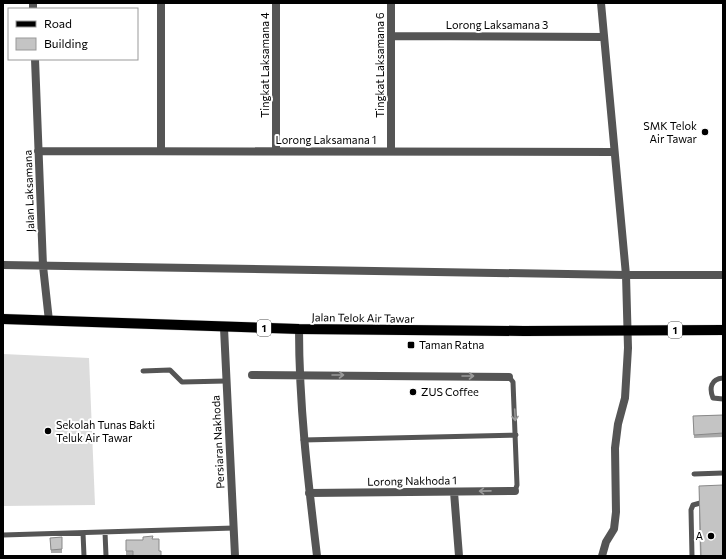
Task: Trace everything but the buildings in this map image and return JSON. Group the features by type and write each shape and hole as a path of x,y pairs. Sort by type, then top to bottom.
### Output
{"main road":[{"name":"Jalan Telok Air Tawar","path":"3,320 224,328 516,331 723,330"}],"street":[{"path":"161,3 161,151"},
{"name":"Tingkat Laksamana 4","path":"276,3 276,151"},
{"name":"Tingkat Laksamana 6","path":"390,151 391,3"},
{"path":"601,3 626,275 628,330 628,369 625,398 618,424 615,448 616,512 614,529 606,542 602,556"},
{"name":"Lorong Laksamana 3","path":"391,36 604,37"},
{"name":"Jalan Laksamana","path":"35,60 43,266 49,321"},
{"name":"Lorong Laksamana 1","path":"38,151 614,152"},
{"path":"3,266 626,275 723,275"},
{"name":"Persiaran Nakhoda","path":"224,328 235,556"},
{"path":"299,329 299,375 303,440 317,556"},
{"path":"252,375 509,377"},
{"name":"Lorong Nakhoda 1","path":"309,493 515,491"},
{"path":"454,492 459,556"}],"lane":[{"path":"143,371 170,370 182,382 226,381"},
{"path":"509,377 513,382 516,435 517,485 515,491"},
{"path":"723,378 714,380 711,384 713,398 723,400"},
{"path":"303,440 516,435"},
{"path":"694,474 723,473"},
{"path":"692,556 691,510 693,505 710,501"},
{"path":"3,535 234,528"},
{"path":"105,532 106,556"},
{"path":"83,533 84,556"}],"shaded area":[{"name":"Sekolah Tunas Bakti Teluk Air Tawar","path":"3,354 89,358 95,505 3,506"}],"place":[{"name":"SMK Telok Air Tawar","path":"705,132"},
{"name":"Taman Ratna","path":"411,345"},
{"name":"ZUS Coffee","path":"413,392"},
{"name":"Sekolah Tunas Bakti Teluk Air Tawar","path":"48,431"},
{"name":"A","path":"711,536"}]}
